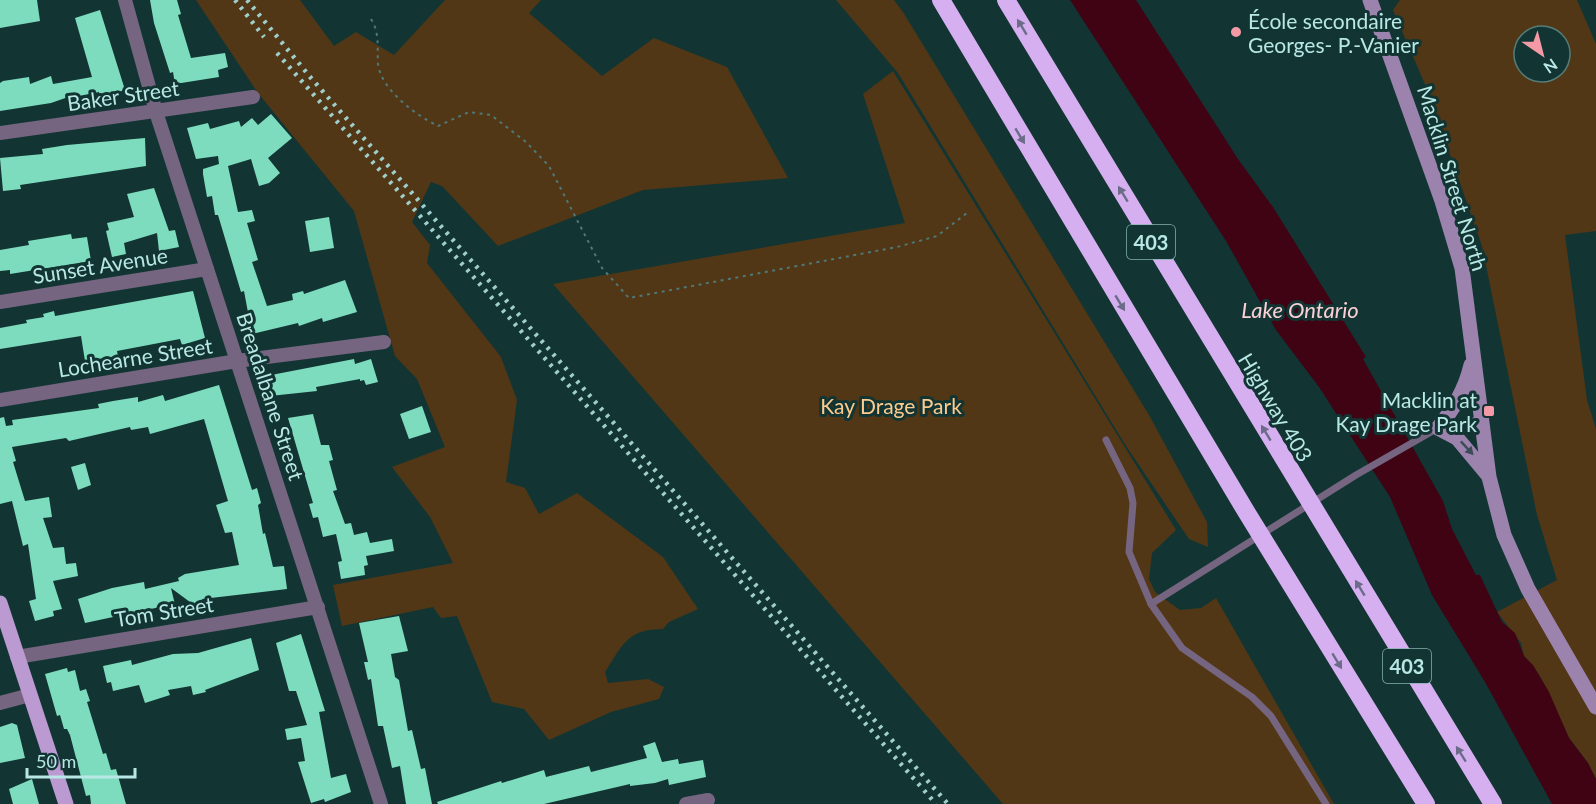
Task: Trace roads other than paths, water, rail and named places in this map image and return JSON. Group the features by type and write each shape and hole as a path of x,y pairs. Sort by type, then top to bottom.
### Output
{"highway":[{"path":"927,0 990,86"},
{"name":"403","path":"941,0 990,86 1247,513 1426,804"},
{"name":"Highway 403","path":"1006,0 1492,804"}],"main road":[{"path":"0,603 66,804"}],"street":[{"name":"Breadalbane Street","path":"125,0 156,112 381,804"},
{"name":"Macklin Street North","path":"1370,0 1442,201 1462,268 1489,477 1504,534 1528,590 1596,707"},
{"name":"Baker Street","path":"0,133 253,98"},
{"name":"Sunset Avenue","path":"0,303 207,269"},
{"name":"Lochearne Street","path":"0,400 237,362 384,342"},
{"path":"1473,354 1467,381 1455,408 1438,428 1457,438 1489,477"},
{"name":"Tom Street","path":"17,657 318,607"},
{"path":"0,703 30,695"},
{"path":"686,804 708,800"}],"lane":[{"path":"1151,604 1356,475 1438,428 1482,419"},
{"path":"1106,440 1130,488 1133,503 1129,552 1151,604 1182,648 1252,697 1271,716 1326,804"}],"water":[{"name":"Lake Ontario","path":"1070,0 1136,0 1238,159 1273,207 1366,357 1363,359 1443,501 1452,529 1476,575 1480,575 1502,622 1515,633 1524,656 1533,665 1549,692 1569,738 1588,763 1596,779 1596,804 1552,804 1485,682 1432,595 1390,497 1319,387 1276,330 1226,241"}],"railway":[{"path":"235,0 264,37"},
{"path":"247,0 311,78 948,804"},
{"path":"277,53 936,804"}],"place":[{"name":"École secondaire Georges- P.-Vanier","path":"1236,32"},
{"name":"Macklin at Kay Drage Park","path":"1489,411"}],"park label":[{"name":"Kay Drage Park","path":"891,405"}]}
